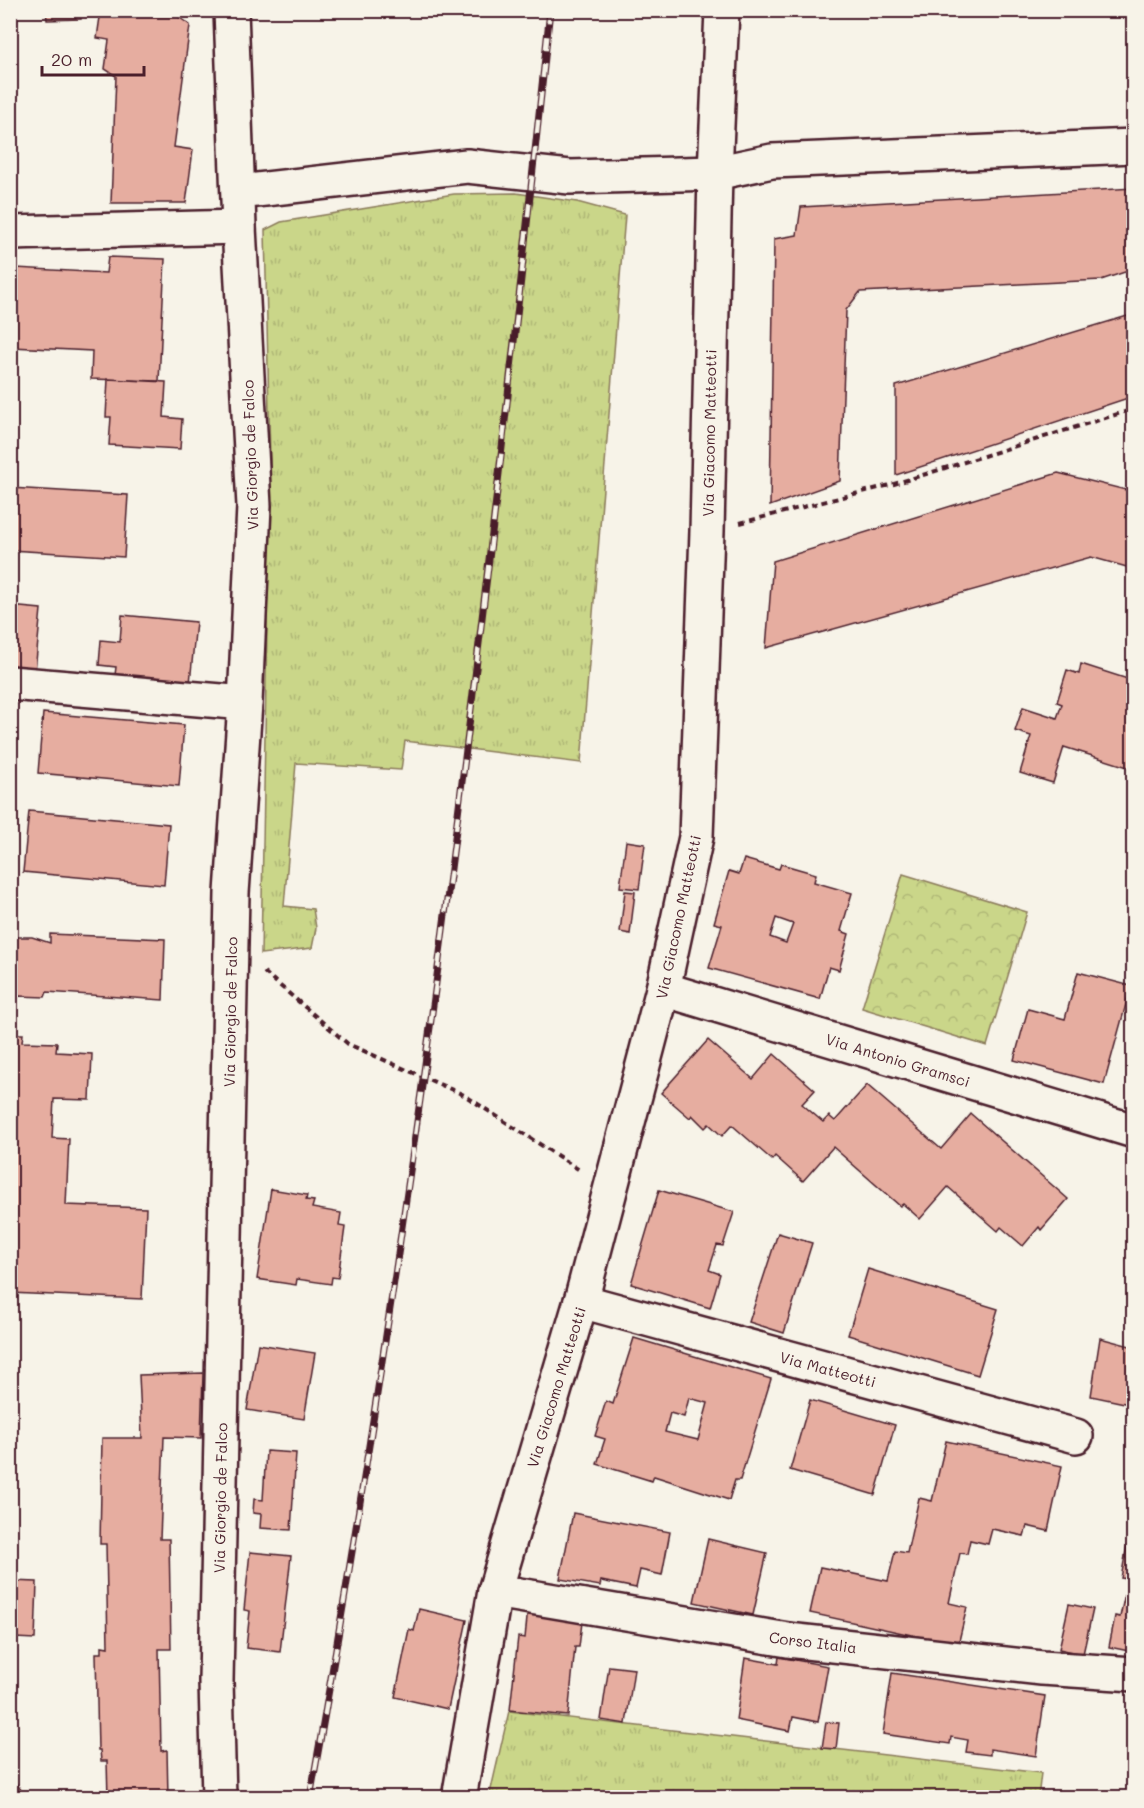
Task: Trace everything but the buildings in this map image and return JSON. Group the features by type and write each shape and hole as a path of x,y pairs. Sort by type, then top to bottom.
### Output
{"street":[{"name":"Via Giorgio de Falco","path":"219,1797 217,1657 232,917 254,506 238,227 239,192 231,10"},
{"name":"Via Giacomo Matteotti","path":"459,1797 495,1591 581,1301 663,989 696,837 707,531 714,173 722,10"},
{"path":"239,192 467,165 570,177 714,173 772,161 1134,146"},
{"path":"10,233 238,227"},
{"path":"10,683 245,703"},
{"name":"Via Antonio Gramsci","path":"663,989 1134,1131"},
{"name":"Via Matteotti","path":"581,1301 1076,1437"},
{"name":"Corso Italia","path":"495,1591 788,1640 1042,1668 1134,1674"}],"path":[{"path":"707,531 894,484 1134,409"},
{"path":"257,966 348,1044 464,1095 609,1190"}],"green space":[{"path":"516,193 577,202 625,215 581,763 405,741 401,770 296,763 284,906 313,909 316,928 312,948 261,954 270,460 265,230 281,222 454,194"},
{"path":"903,874 1027,912 987,1046 862,1008"},
{"path":"509,1711 1041,1773 1038,1798 489,1798"}],"railway":[{"path":"310,1798 348,1576 416,1130 501,458 550,10"}]}
